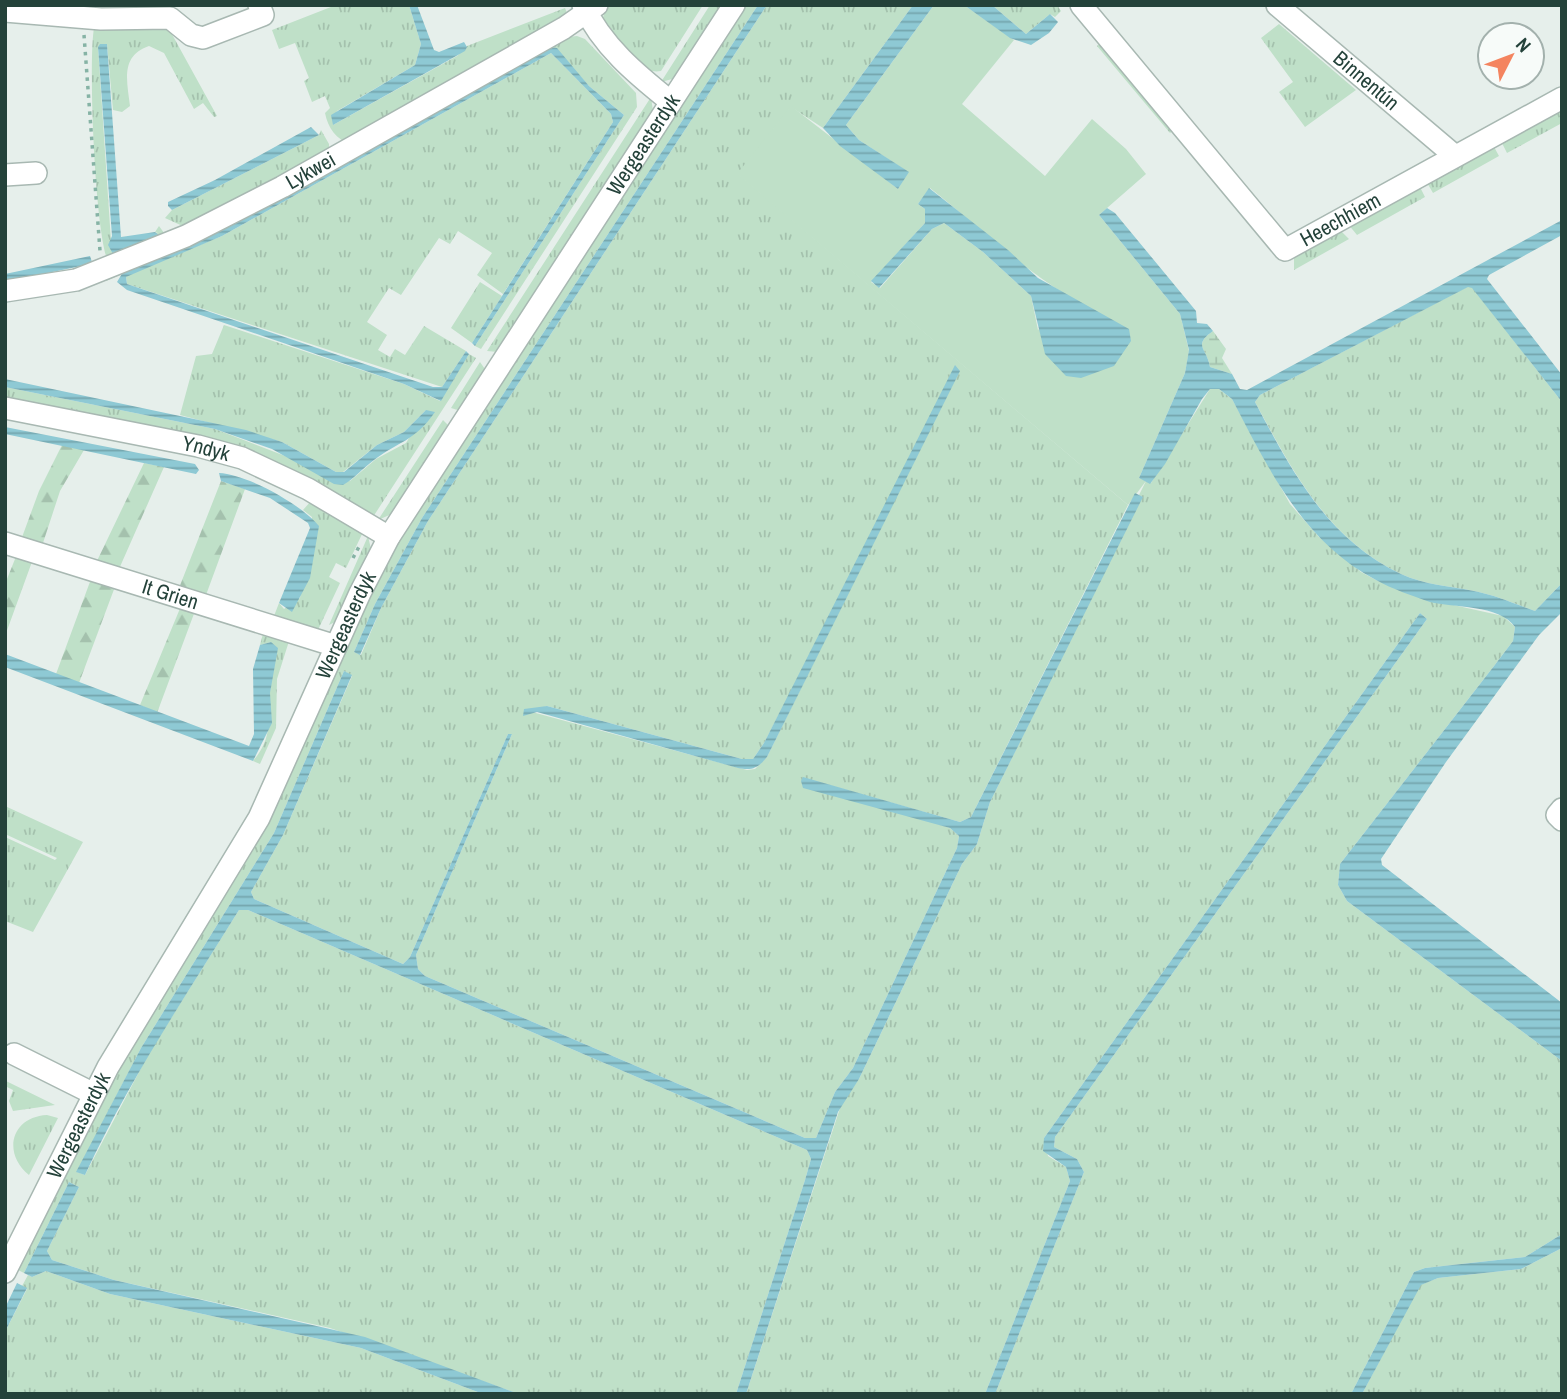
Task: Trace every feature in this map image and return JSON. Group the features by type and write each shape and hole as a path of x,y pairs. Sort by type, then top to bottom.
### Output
{"street":[{"path":"5,11 170,18 191,35 203,38 263,15 259,5"},
{"name":"Wergeasterdyk","path":"5,1272 94,1094 206,890 259,818 336,646 389,537 734,5"},
{"name":"Heechhiem","path":"1081,5 1285,250 1562,98"},
{"name":"Binnentún","path":"1278,5 1455,156"},
{"path":"589,8 608,45 671,102"},
{"name":"Lykwei","path":"5,291 97,277 186,236 282,187 589,8"},
{"path":"5,175 36,173"},
{"name":"Yndyk","path":"5,408 198,446 242,458 309,489 389,537"},
{"name":"It Grien","path":"5,543 336,646"},
{"path":"1562,809 1557,815 1562,820"},
{"path":"14,1054 94,1094"}],"path":[{"path":"71,12 98,244 97,277"}],"green space":[{"path":"336,5 409,5 421,44 415,65 337,111 333,125 457,56 467,46 565,8 569,18 351,145 341,140 328,123 325,113 330,108 325,96 312,102 304,81 309,78 295,43 279,49 272,30"},
{"path":"612,5 703,5 661,71 652,71 634,62 602,20 606,9"},
{"path":"710,5 725,5 676,78 661,82"},
{"path":"743,5 758,5 422,518 375,604 354,652 361,655 381,608 428,521 767,5 913,5 823,128 791,107 738,174 1128,505 971,817 960,822 804,778 950,828 959,836 957,848 853,1068 835,1092 816,1138 805,1138 425,976 418,969 416,955 512,734 508,734 410,957 403,964 254,899 251,892 283,835 352,676 344,671 274,833 141,1048 77,1172 85,1175 149,1053 239,910 248,910 807,1150 811,1159 805,1180 736,1394 519,1394 330,1328 114,1280 52,1260 47,1251 79,1187 69,1182 24,1273 16,1269 116,1072 268,824 342,651 389,553","holes":["959,368 767,757 755,769 747,770 532,712 547,706 742,759 753,759 764,743"]},
{"path":"934,5 964,5 1014,40 962,104 1045,176 1092,119 1126,149 1146,174 1099,215 1180,314 1189,351 1185,373 1139,478 1146,481 1128,505 737,174 791,106 898,189 908,172 859,140 846,125","holes":["930,188 1015,259 1068,296 1038,330 1031,296 983,252 944,223 932,229 880,288 871,282 925,223 925,209 918,204"]},
{"path":"992,5 1057,5 1061,11 1055,17 1050,14 1026,34"},
{"path":"1279,24 1356,90 1305,127 1279,92 1293,82 1261,38"},
{"path":"168,27 217,116 214,117 203,103 194,109 164,53 149,46 140,50 129,63 127,79 130,106 122,112 113,110 107,44 98,47 111,241 158,233 155,232 159,226 167,237 109,264 100,221 94,149 94,28"},
{"path":"568,37 585,39 636,93 637,107 481,349 475,346 624,115 589,86 553,47 219,232 106,281 108,275"},
{"path":"1101,42 1174,130 1170,133 1097,46"},
{"path":"551,53 611,114 613,122 503,294 477,275 492,253 458,231 450,244 439,238 401,295 389,288 367,322 387,335 378,350 390,357 395,349 405,355 424,326 466,351 442,387 127,284 126,277 133,272 222,236"},
{"path":"651,97 653,111 498,352 487,351"},
{"path":"1562,107 1562,123 1507,153 1501,141"},
{"path":"321,130 329,144 329,157 187,228 165,218 172,210 319,135"},
{"path":"1493,145 1499,156 1433,193 1426,181"},
{"path":"1419,185 1425,197 1357,235 1348,224"},
{"path":"1339,229 1349,239 1294,270 1294,256"},
{"path":"480,282 502,296 472,343 451,328"},
{"path":"1467,287 1472,287 1562,402 1562,583 1535,611 1482,593 1419,581 1375,559 1352,542 1332,522 1298,477 1255,402 1260,395"},
{"path":"224,325 404,384 440,401 469,354 476,358 373,517 315,483 5,398 5,387 215,429 350,481 376,459 406,443 426,410 404,432 377,445 343,472 336,472 282,442 180,415 196,356 212,354"},
{"path":"1213,331 1226,349 1222,358 1232,374 1210,367 1202,344"},
{"path":"480,362 487,372 461,411 451,408"},
{"path":"1210,389 1219,389 1232,399 1290,504 1319,537 1361,572 1378,581 1440,602 1503,616 1515,627 1513,641 1340,864 1338,885 1347,901 1562,1061 1562,1234 1525,1257 1425,1268 1414,1272 1351,1394 995,1394 1084,1172 1077,1159 1054,1147 1055,1137 1427,619 1420,613 1044,1138 1048,1156 1066,1167 1070,1181 985,1394 746,1394 842,1102 859,1079 962,864 977,844 990,802 1142,497 1139,495 1146,481 1151,483"},
{"path":"443,420 450,427 394,513 378,520"},
{"path":"62,445 84,450 60,491 42,546 21,540 39,491"},
{"path":"144,463 164,467 119,569 96,563"},
{"path":"221,481 245,489 206,595 179,588"},
{"path":"311,501 363,532 346,568 336,563 329,577 340,583 318,630 274,616 279,603 284,609 300,598 312,517 303,510"},
{"path":"368,536 371,549 339,620 329,625"},
{"path":"17,554 33,559 5,636 5,584"},
{"path":"91,579 116,584 79,683 56,674"},
{"path":"181,606 195,611 157,713 140,705"},
{"path":"264,630 290,638 277,679 276,728 260,764 253,761 267,736 274,661 271,642 260,645"},
{"path":"5,806 83,842 33,932 5,921 5,837 55,860 57,858 5,834"},
{"path":"6,1081 55,1105 13,1111 9,1101 13,1090 5,1086"},
{"path":"47,1115 58,1118 29,1175 15,1157 14,1138 25,1122"},
{"path":"1562,1248 1562,1394 1362,1394 1420,1285 1438,1278 1521,1269"},
{"path":"46,1271 110,1294 361,1348 483,1394 5,1394 5,1332 27,1289 22,1286 28,1275 32,1277"}],"water":[{"path":"409,5 417,5 434,50 439,52 464,42 467,47 465,51 333,125 331,115 415,65 421,44"},
{"path":"758,5 767,5 428,521 381,608 360,655 354,652 375,604 422,518"},
{"path":"913,5 934,5 846,125 859,140 909,172 898,189 840,146 823,128"},
{"path":"964,5 992,5 1026,34 1050,14 1058,22 1049,33 1031,45 1010,38"},
{"path":"100,44 107,44 121,237 155,232 160,236 127,251 113,254 108,245 112,236 98,47"},
{"path":"548,47 557,48 589,86 624,115 475,346 472,343 613,122 611,114 551,53 222,236 126,277 127,284 433,387 442,387 466,351 469,354 441,401 404,384 127,290 117,282 123,272 183,249 282,198"},
{"path":"311,127 319,135 172,210 168,206 168,202 215,180"},
{"path":"929,188 1008,250 1038,278 1129,329 1131,341 1114,366 1081,378 1066,376 1045,354 1031,296 983,252 944,223 932,229 879,288 871,281 925,223 925,209 918,204"},
{"path":"1107,208 1115,213 1196,311 1197,323 1207,324 1213,331 1202,344 1210,367 1232,374 1240,389 1247,390 1562,220 1562,235 1489,275 1487,279 1562,375 1562,402 1472,288 1468,287 1260,395 1255,402 1283,453 1314,500 1352,542 1375,559 1419,581 1482,593 1535,611 1562,583 1562,612 1539,635 1446,762 1381,859 1382,865 1562,1003 1562,1061 1347,901 1338,885 1340,864 1513,641 1515,627 1498,614 1430,602 1403,592 1350,564 1308,524 1290,501 1259,451 1232,399 1219,389 1210,389 1202,399 1165,464 1150,484 1139,478 1185,373 1189,350 1180,314 1099,215"},
{"path":"90,256 92,262 81,266 5,282 5,274"},
{"path":"955,365 960,371 767,757 761,764 751,769 738,768 537,712 523,716 524,709 547,706 742,759 753,759 764,743"},
{"path":"5,379 246,430 282,442 336,472 344,472 377,445 404,432 426,410 435,412 413,435 374,460 343,485 334,484 272,449 215,429 5,387"},
{"path":"5,427 195,464 199,470 196,474 5,434"},
{"path":"219,473 244,479 273,492 300,509 319,526 310,578 292,612 279,603 310,528 308,523 270,498 221,481"},
{"path":"1135,493 1143,497 990,802 977,844 962,864 859,1079 838,1112 746,1394 736,1394 805,1180 811,1159 807,1150 248,910 239,910 138,1073 85,1175 76,1172 141,1048 274,833 344,671 352,675 283,835 251,892 254,899 403,964 410,957 508,734 512,734 416,955 418,969 425,976 805,1138 816,1138 835,1092 853,1068 957,848 959,836 950,828 803,788 801,781 803,777 960,822 971,817"},
{"path":"1420,613 1427,619 1055,1137 1054,1147 1077,1159 1084,1172 995,1394 985,1394 1070,1181 1066,1167 1043,1151 1044,1138"},
{"path":"271,642 278,648 270,693 272,723 253,761 5,667 5,654 249,746 254,734 253,669 260,645"},
{"path":"69,1182 79,1187 47,1251 52,1260 114,1280 365,1337 519,1394 483,1394 361,1348 110,1294 46,1271 32,1277 24,1273"},
{"path":"1562,1234 1562,1248 1521,1269 1438,1278 1421,1285 1362,1394 1351,1394 1414,1272 1425,1268 1525,1257"},
{"path":"17,1283 27,1288 5,1332 5,1308"}]}
